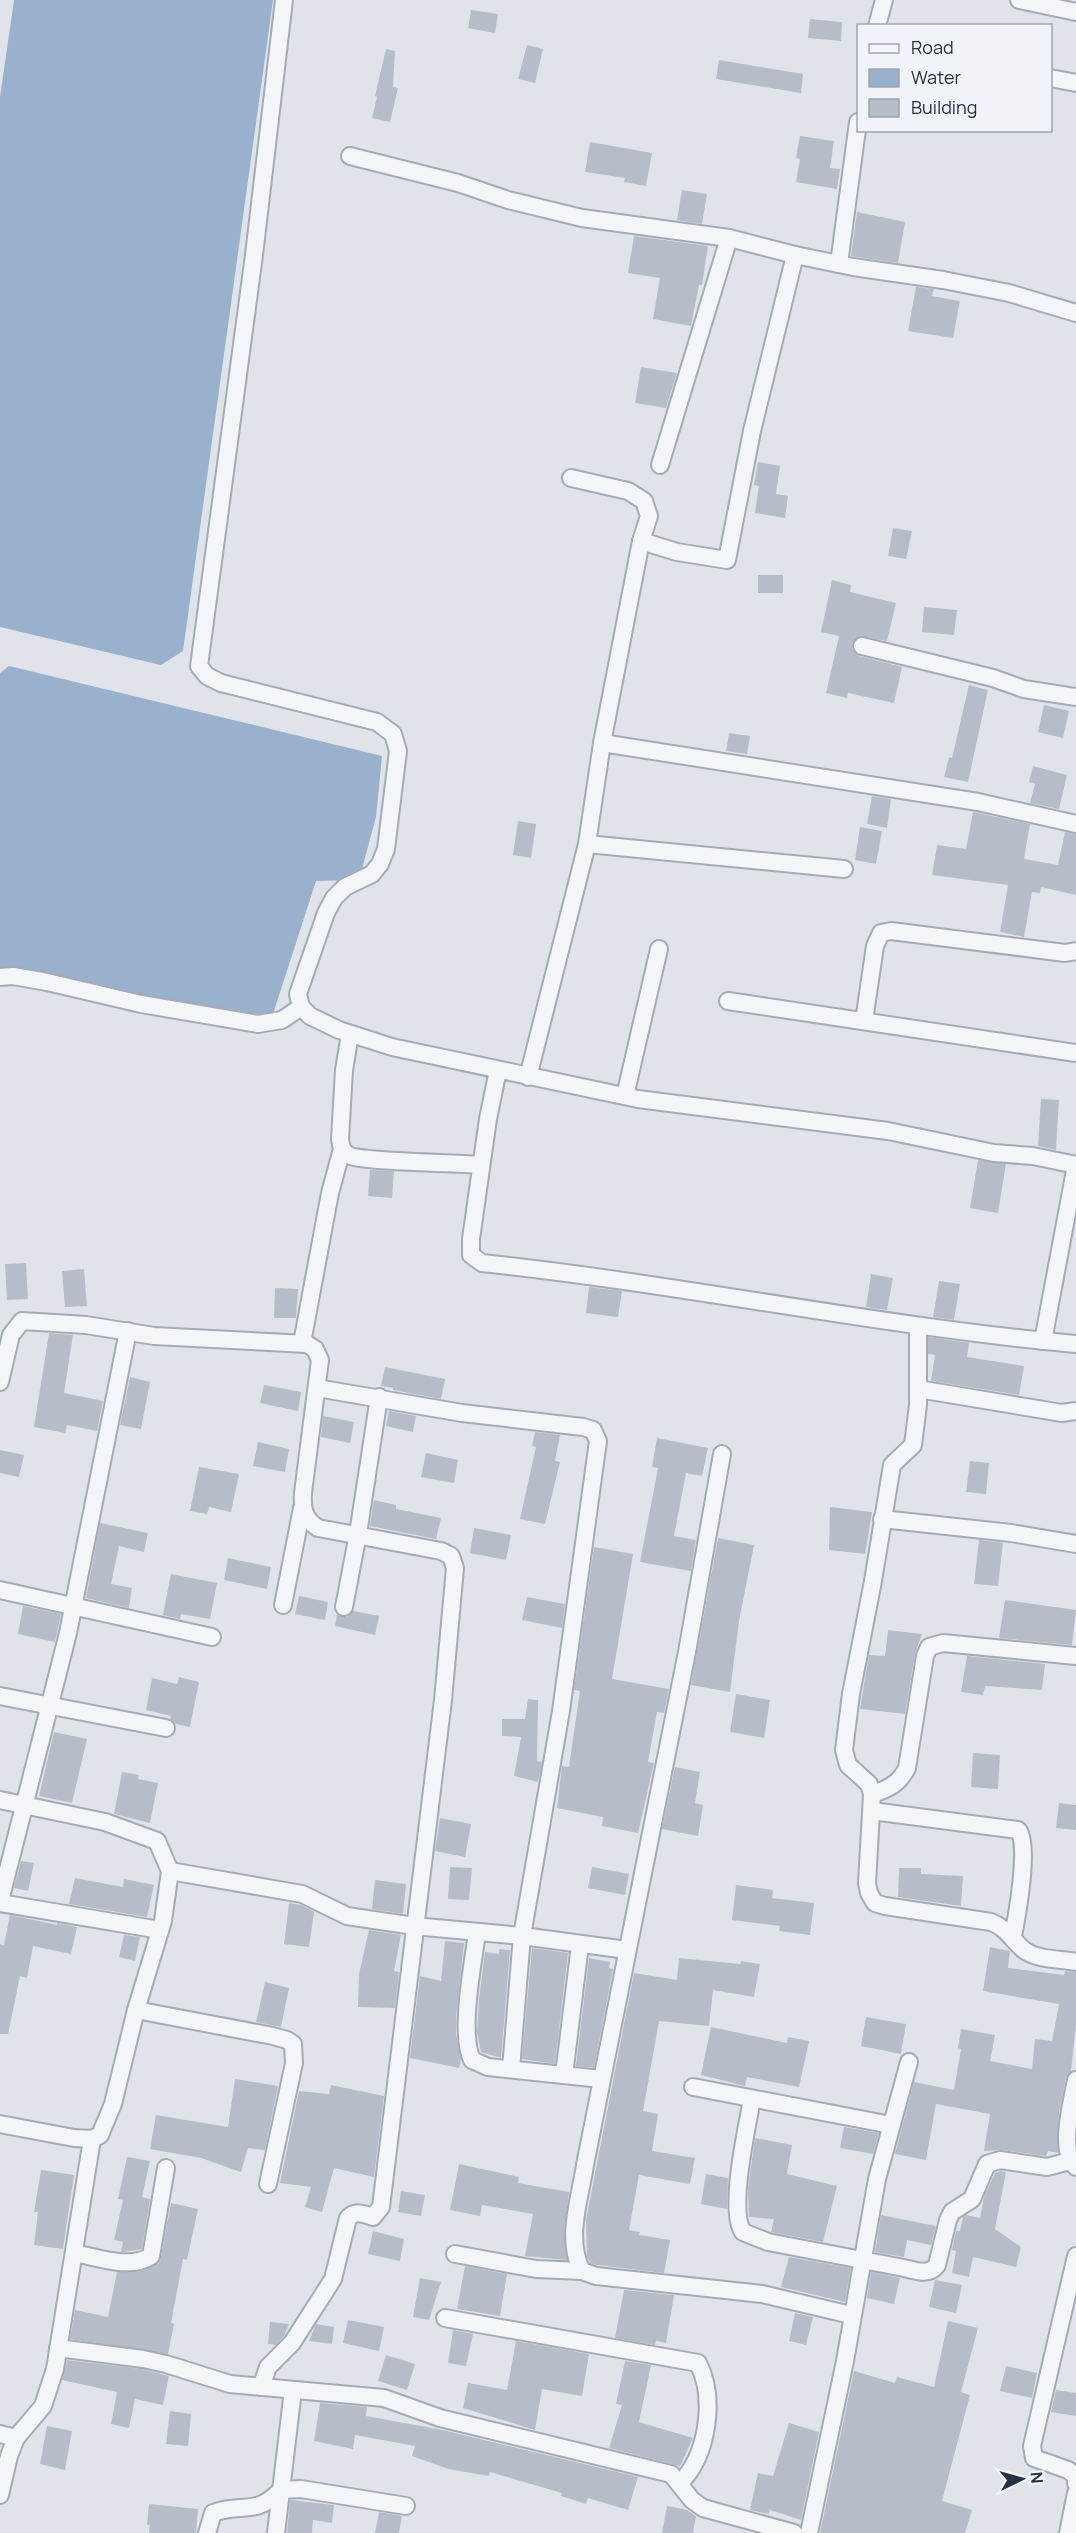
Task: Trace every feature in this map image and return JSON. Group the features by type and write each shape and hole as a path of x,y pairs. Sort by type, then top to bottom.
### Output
{"street":[{"path":"284,0 251,277 199,666 207,676 221,683 377,722 393,734 398,751 386,849 380,864 372,873 345,887 334,898 326,913 298,994 301,1007 310,1016 350,1034 392,1047 528,1077 625,1096 888,1131 994,1153 1034,1156 1076,1165 1043,1341"},
{"path":"878,24 884,0"},
{"path":"1019,0 1076,12"},
{"path":"1052,78 1076,83"},
{"path":"839,264 857,129"},
{"path":"350,156 582,218 729,238 839,264 1009,293 1076,313"},
{"path":"660,465 729,238"},
{"path":"641,541 677,552 727,560 752,430 795,255"},
{"path":"528,1077 587,844 602,743 641,541 648,516 644,501 628,491 571,478"},
{"path":"862,646 993,678 1024,689 1076,697"},
{"path":"602,743 978,802 1076,824"},
{"path":"587,844 844,869"},
{"path":"864,1021 875,946 881,933 891,931 979,944 1076,951"},
{"path":"625,1096 659,949"},
{"path":"0,977 13,976 36,980 141,1004 258,1024 282,1020 301,1007"},
{"path":"728,1001 1076,1053"},
{"path":"302,1343 330,1193 342,1149 340,1139 344,1070 350,1034"},
{"path":"498,1070 475,1202 471,1255 482,1263 630,1281 777,1306 918,1326 1076,1344"},
{"path":"342,1149 350,1156 481,1165"},
{"path":"0,1382 11,1335 22,1321 86,1325 154,1336 302,1343 315,1349 320,1360 303,1508 283,1605"},
{"path":"918,1326 918,1389 913,1445 892,1465 851,1694 844,1750 848,1765 869,1784 872,1794 867,1883 874,1903 991,1922 1002,1926 1025,1950 1036,1956 1076,1962"},
{"path":"128,1331 73,1606 0,1902 160,1930"},
{"path":"317,1388 462,1413 583,1427 593,1430 598,1441 559,1722 522,1936 511,2069"},
{"path":"918,1389 1062,1413 1076,1411"},
{"path":"344,1607 358,1534 379,1397"},
{"path":"582,2271 575,2259 573,2241 601,2079 687,1652 722,1454"},
{"path":"261,2387 268,2367 292,2343 333,2279 348,2218 353,2213 359,2212 373,2217 381,2207 393,2124 414,1926 444,1700 455,1568 451,1556 441,1551 318,1528 308,1522 303,1508"},
{"path":"882,1519 1011,1533 1076,1544"},
{"path":"0,1590 212,1637"},
{"path":"872,1794 891,1788 903,1776 907,1768 925,1656 929,1647 943,1643 1076,1656"},
{"path":"0,1696 166,1728"},
{"path":"0,1800 24,1803 105,1822 157,1841 170,1871 160,1930 136,2010 113,2104 100,2135 92,2139 74,2138 0,2124"},
{"path":"872,1811 1018,1830 1023,1835 1022,1865 1018,1910 1012,1936"},
{"path":"170,1871 302,1894 347,1916 414,1926 522,1936 627,1950"},
{"path":"477,1933 468,2011 469,2054 478,2064 601,2079"},
{"path":"564,2075 580,1945"},
{"path":"136,2010 273,2036 293,2044 294,2062 268,2184"},
{"path":"809,2533 845,2361 851,2315 877,2179 909,2062"},
{"path":"752,2099 738,2186 736,2215 743,2232 753,2238 926,2272 933,2271 940,2256 952,2212 972,2199 987,2163 1000,2160 1047,2167 1073,2164 1067,2145 1076,2080"},
{"path":"693,2087 891,2126"},
{"path":"0,2494 8,2436 43,2406 49,2391 92,2139"},
{"path":"74,2253 121,2261 138,2261 151,2256 166,2168"},
{"path":"455,2254 547,2270 582,2271 596,2276 630,2281 762,2294 851,2315"},
{"path":"1076,2256 1032,2446 1034,2458 1068,2470 1076,2476 1076,2483"},
{"path":"445,2318 698,2363 704,2374 707,2418 701,2446 691,2472 680,2483"},
{"path":"58,2348 166,2364 230,2384 384,2398 450,2421 671,2474 692,2500 702,2508 794,2533"},
{"path":"276,2533 293,2390"},
{"path":"207,2533 213,2513 256,2508 273,2498 281,2490 301,2489 406,2506"},
{"path":"1068,2533 1076,2493"}],"water":[{"path":"14,0 273,0 183,651 161,665 0,627 0,97"},
{"path":"9,666 382,756 376,817 359,880 316,881 273,1014 238,1022 153,1015 0,980 0,673"}],"building":[{"path":"471,10 498,14 495,33 468,28"},
{"path":"810,19 842,22 841,41 808,38"},
{"path":"527,45 543,49 535,83 518,79"},
{"path":"386,49 395,51 393,87 398,88 390,122 372,118"},
{"path":"719,60 803,74 801,93 716,79"},
{"path":"800,136 834,141 830,168 840,169 837,189 796,182 800,159 796,158"},
{"path":"590,142 652,153 646,186 624,182 625,178 585,172"},
{"path":"682,190 707,194 702,224 677,220"},
{"path":"857,212 905,222 898,263 851,256"},
{"path":"634,236 708,246 702,285 699,285 691,326 653,319 660,278 628,273"},
{"path":"916,287 934,289 932,296 960,301 953,338 908,331"},
{"path":"641,367 677,373 666,408 635,403"},
{"path":"758,462 780,466 776,494 788,496 785,518 755,513 759,486 754,485"},
{"path":"893,528 912,531 906,559 888,556"},
{"path":"758,575 783,575 783,593 758,593"},
{"path":"832,580 851,585 850,592 896,603 887,641 860,636 852,644 852,649 859,656 902,667 894,703 848,693 847,698 826,693 839,636 821,632"},
{"path":"924,607 957,610 954,635 922,632"},
{"path":"969,685 988,690 968,782 944,777 949,757 952,758"},
{"path":"1044,705 1069,711 1063,738 1038,732"},
{"path":"729,733 750,736 747,754 726,751"},
{"path":"1033,766 1067,775 1059,809 1030,803 1035,784 1029,782"},
{"path":"872,796 891,799 887,828 867,824"},
{"path":"973,812 1030,824 1024,859 1058,865 1065,832 1076,834 1076,895 1041,887 1040,893 1032,892 1024,937 1000,932 1008,885 932,875 937,845 966,849"},
{"path":"518,821 536,824 531,858 513,855"},
{"path":"860,827 882,831 876,864 855,860"},
{"path":"1041,1099 1059,1100 1056,1150 1038,1146"},
{"path":"978,1160 1006,1164 998,1213 970,1208"},
{"path":"370,1170 394,1171 392,1198 368,1196"},
{"path":"26,1263 28,1299 7,1300 5,1264"},
{"path":"84,1269 87,1306 65,1307 62,1271"},
{"path":"871,1274 893,1278 887,1310 866,1307"},
{"path":"939,1281 960,1284 954,1320 933,1317"},
{"path":"589,1287 622,1291 618,1317 586,1313"},
{"path":"275,1288 298,1289 296,1318 274,1318"},
{"path":"49,1333 73,1335 64,1393 103,1401 97,1431 67,1425 65,1433 34,1427"},
{"path":"928,1337 969,1343 967,1357 1024,1366 1019,1395 931,1381 935,1355 928,1354"},
{"path":"385,1367 445,1379 441,1399 381,1386"},
{"path":"130,1377 150,1382 141,1429 120,1425"},
{"path":"264,1385 301,1392 298,1411 260,1403"},
{"path":"389,1411 416,1416 413,1432 386,1426"},
{"path":"323,1416 354,1422 350,1443 321,1437"},
{"path":"535,1432 560,1435 555,1461 560,1462 545,1524 520,1519 536,1447 532,1446"},
{"path":"657,1438 708,1448 702,1476 686,1473 674,1536 696,1540 691,1571 640,1562 658,1468 652,1467"},
{"path":"258,1442 289,1449 285,1472 253,1466"},
{"path":"0,1450 24,1455 19,1477 0,1473"},
{"path":"426,1453 458,1460 454,1483 421,1477"},
{"path":"970,1461 989,1463 986,1494 966,1492"},
{"path":"199,1467 239,1474 231,1512 209,1507 207,1514 190,1511"},
{"path":"374,1500 396,1505 396,1509 441,1518 436,1539 370,1526"},
{"path":"830,1507 872,1512 865,1554 829,1550"},
{"path":"100,1523 148,1533 144,1552 119,1546 111,1584 132,1588 129,1608 86,1598"},
{"path":"474,1528 511,1535 506,1560 470,1553"},
{"path":"718,1538 754,1545 739,1621 730,1692 691,1685"},
{"path":"979,1540 1003,1543 998,1586 974,1584"},
{"path":"594,1547 633,1554 612,1679 669,1689 664,1713 657,1712 648,1762 654,1763 638,1833 602,1826 603,1817 557,1808 562,1766 569,1767 580,1691 574,1690"},
{"path":"228,1558 271,1567 267,1589 224,1580"},
{"path":"171,1574 217,1583 210,1619 181,1614 180,1619 163,1615"},
{"path":"299,1596 328,1602 325,1620 295,1614"},
{"path":"527,1597 565,1604 562,1628 522,1620"},
{"path":"1005,1600 1076,1610 1072,1645 999,1638"},
{"path":"23,1606 61,1614 55,1642 18,1634"},
{"path":"353,1611 379,1616 375,1635 335,1626 337,1615 347,1617"},
{"path":"888,1630 922,1634 915,1654 905,1714 860,1709 869,1655 885,1656"},
{"path":"967,1656 1045,1664 1042,1690 985,1686 983,1695 961,1692"},
{"path":"179,1677 199,1682 190,1727 176,1724 170,1719 171,1716 146,1710 152,1678 177,1684"},
{"path":"736,1694 770,1700 764,1738 730,1732"},
{"path":"528,1699 538,1700 537,1761 542,1762 538,1782 514,1776 521,1737 502,1736 502,1719 525,1719"},
{"path":"54,1732 87,1739 72,1803 39,1796"},
{"path":"973,1753 1000,1755 998,1789 971,1787"},
{"path":"675,1767 700,1772 695,1803 703,1805 698,1836 662,1829"},
{"path":"122,1772 139,1775 138,1779 158,1783 150,1823 114,1814"},
{"path":"1059,1803 1076,1805 1076,1830 1056,1828"},
{"path":"440,1818 471,1824 465,1857 435,1851"},
{"path":"21,1861 34,1863 28,1891 14,1888"},
{"path":"450,1867 472,1868 469,1900 448,1899"},
{"path":"592,1867 629,1874 625,1895 588,1888"},
{"path":"899,1868 921,1868 921,1874 963,1876 961,1906 898,1897"},
{"path":"75,1878 123,1887 124,1879 154,1885 147,1917 69,1904"},
{"path":"375,1880 406,1884 403,1914 372,1909"},
{"path":"736,1885 773,1890 772,1898 814,1903 810,1935 779,1931 780,1926 732,1920"},
{"path":"289,1903 301,1905 314,1912 309,1947 284,1944"},
{"path":"10,1915 77,1927 71,1954 33,1946 27,1978 20,1976 8,2034 0,2034 0,1944 4,1945"},
{"path":"369,1930 401,1935 394,1971 399,1972 395,2008 358,2007 359,1974"},
{"path":"124,1935 140,1937 135,1961 119,1957"},
{"path":"445,1941 464,1943 456,2016 456,2034 461,2059 459,2068 410,2058 420,1976 441,1981"},
{"path":"990,1947 1010,1951 1008,1968 1064,1975 1065,1971 1076,1972 1076,2024 1071,2071 1066,2078 1059,2112 1058,2153 1048,2151 1046,2156 1002,2150 984,2151 990,2114 936,2104 926,2160 895,2154 914,2082 954,2090 961,2049 958,2048 961,2029 995,2035 990,2061 1032,2069 1035,2039 1052,2041 1059,2004 983,1991"},
{"path":"532,1948 568,1953 555,2064 522,2059"},
{"path":"499,1949 510,1950 501,2058 481,2052 477,2032 485,1952 499,1954"},
{"path":"589,1958 610,1962 609,1968 613,1969 594,2068 576,2066"},
{"path":"679,1958 760,1964 754,1997 713,1990 709,2026 659,2021 643,2111 658,2114 652,2151 695,2158 690,2184 639,2175 629,2230 640,2232 639,2235 670,2240 664,2273 597,2265 590,2263 587,2256 586,2220 634,1973 677,1980"},
{"path":"265,1982 289,1988 281,2027 256,2022"},
{"path":"866,2017 906,2024 901,2054 861,2046"},
{"path":"711,2027 787,2043 788,2037 809,2041 799,2087 747,2077 745,2086 701,2075"},
{"path":"235,2079 278,2086 265,2150 248,2148 241,2172 201,2158 150,2149 156,2115 228,2127"},
{"path":"331,2085 384,2096 374,2177 334,2168 322,2212 305,2207 311,2187 280,2183 299,2091 329,2094"},
{"path":"844,2127 879,2133 873,2154 840,2148"},
{"path":"755,2138 792,2145 787,2174 837,2186 823,2242 771,2232 774,2219 749,2217 748,2189"},
{"path":"127,2157 150,2161 142,2197 150,2199 142,2249 121,2252 123,2242 114,2240 123,2200 118,2199"},
{"path":"459,2164 519,2177 518,2183 569,2192 564,2232 567,2260 525,2256 533,2214 482,2205 480,2216 450,2210"},
{"path":"41,2170 74,2175 63,2249 34,2245 38,2212 34,2212"},
{"path":"1006,2172 995,2229 1021,2247 1016,2267 973,2257 969,2277 952,2273 956,2251 952,2250 956,2231 960,2231 963,2217 966,2215 980,2218 984,2197 995,2173"},
{"path":"706,2174 728,2178 727,2209 701,2204"},
{"path":"401,2191 425,2195 421,2216 398,2212"},
{"path":"171,2203 198,2209 187,2260 183,2259 171,2323 174,2324 168,2354 70,2339 75,2310 108,2317 117,2272 145,2270 160,2262"},
{"path":"881,2215 936,2226 931,2245 907,2240 904,2257 875,2252"},
{"path":"373,2231 404,2239 400,2261 368,2254"},
{"path":"789,2257 851,2268 845,2302 781,2287"},
{"path":"465,2266 507,2274 500,2316 457,2309"},
{"path":"871,2272 900,2278 894,2304 867,2298"},
{"path":"420,2278 441,2282 429,2320 413,2317"},
{"path":"935,2280 962,2285 956,2313 929,2307"},
{"path":"624,2290 674,2295 666,2343 656,2341 655,2345 615,2338"},
{"path":"795,2313 813,2317 806,2345 789,2341"},
{"path":"348,2320 384,2327 379,2351 343,2343"},
{"path":"948,2321 978,2328 961,2392 970,2395 942,2501 972,2510 965,2533 820,2533 854,2371 895,2383 897,2377 934,2387"},
{"path":"270,2322 289,2324 284,2336 276,2345 268,2344"},
{"path":"316,2324 334,2327 332,2344 309,2341"},
{"path":"453,2330 473,2334 466,2366 448,2363"},
{"path":"516,2341 589,2354 582,2396 542,2389 535,2430 463,2408 468,2383 507,2390"},
{"path":"386,2355 415,2364 407,2390 378,2381"},
{"path":"67,2360 141,2369 169,2376 163,2405 135,2399 129,2428 111,2424 117,2392 62,2380"},
{"path":"625,2361 651,2365 639,2422 693,2438 680,2466 609,2448 622,2405 616,2404"},
{"path":"1006,2366 1037,2373 1032,2398 1000,2391"},
{"path":"1056,2390 1076,2393 1076,2416 1051,2412"},
{"path":"320,2403 367,2407 366,2416 443,2430 638,2477 628,2510 588,2498 586,2504 561,2496 562,2493 490,2472 489,2476 448,2469 412,2456 415,2446 355,2435 353,2449 314,2441"},
{"path":"170,2411 191,2414 188,2446 166,2444"},
{"path":"789,2423 819,2432 801,2520 770,2510 769,2514 750,2510 758,2473 773,2476"},
{"path":"47,2426 72,2431 65,2470 40,2464"},
{"path":"290,2500 334,2505 332,2523 313,2520 312,2533 287,2533"},
{"path":"149,2504 198,2509 196,2533 149,2533 150,2525 147,2525"},
{"path":"667,2506 687,2510 696,2516 693,2533 662,2533"},
{"path":"379,2512 402,2516 399,2533 375,2533"}]}
